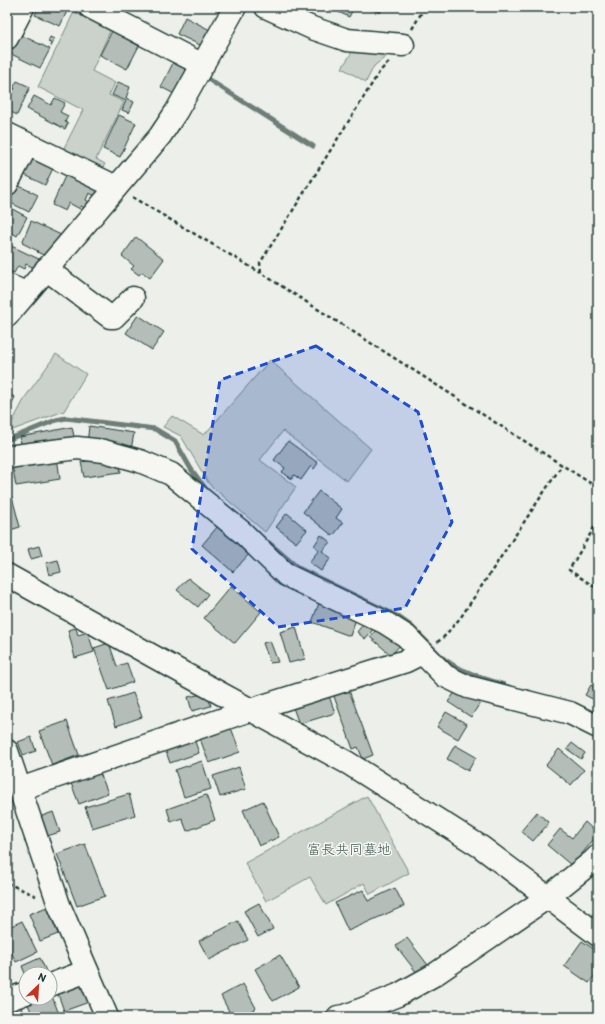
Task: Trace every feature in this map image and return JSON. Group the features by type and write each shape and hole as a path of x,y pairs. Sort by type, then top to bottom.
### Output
{"street":[{"path":"7,38 23,7"},
{"path":"90,7 199,71"},
{"path":"7,316 16,289 46,269 160,136 176,112 235,7"},
{"path":"266,7 312,28 347,40 403,45"},
{"path":"7,134 116,187"},
{"path":"7,184 26,144"},
{"path":"46,269 110,317 114,317 133,298"},
{"path":"7,457 77,448 104,451 140,461 171,474 243,533 286,575 384,622 406,636 446,676 468,687 570,713 598,727"},
{"path":"7,575 348,763 481,847 598,935"},
{"path":"20,789 250,710 406,662 422,653"},
{"path":"7,751 59,905 107,1017"},
{"path":"338,1017 345,1016 398,994 434,974 548,897 594,861 598,856"},
{"path":"58,982 87,971"},
{"path":"7,1000 18,996"}],"path":[{"path":"261,273 260,263 272,243 380,70 396,56 425,7"},
{"path":"116,187 261,273 598,488"},
{"path":"441,640 461,617 562,465"},
{"path":"598,521 569,570 598,589"},
{"path":"7,883 59,905"}],"highlighted area":[{"path":"316,346 418,412 452,522 405,608 278,627 192,549 220,380"}],"green space":[{"path":"74,12 110,31 92,71 115,83 109,95 124,102 96,159 105,164 101,171 62,152 83,110 38,87"},
{"path":"396,49 374,66 366,82 342,68 352,52"},
{"path":"56,354 86,374 64,411 7,432 26,396"},
{"path":"270,360 371,449 347,481 283,431 260,460 296,487 265,532 209,484 181,436 163,427 172,416 204,435"},
{"name":"富長共同墓地","path":"367,796 409,873 370,894 364,883 326,905 310,877 266,901 245,863"}],"building":[{"path":"39,7 65,7 68,9 60,26 35,15"},
{"path":"328,7 354,7 349,17"},
{"path":"366,7 383,7 380,13"},
{"path":"185,17 210,30 202,46 177,34"},
{"path":"112,31 139,46 127,69 100,55"},
{"path":"19,34 50,49 40,68 9,53"},
{"path":"50,37 54,39 51,47 51,43 48,42"},
{"path":"173,63 190,71 178,96 161,87"},
{"path":"17,81 30,87 17,115 7,110 7,88 13,91"},
{"path":"118,82 130,87 126,98 134,102 129,113 122,110 126,101 112,95"},
{"path":"34,96 51,105 55,98 65,103 60,112 68,116 65,122 68,123 65,129 27,109"},
{"path":"119,115 136,123 120,157 103,149"},
{"path":"29,152 55,164 45,185 19,172"},
{"path":"66,174 103,191 100,198 89,193 86,200 91,203 88,210 81,206 80,209 69,203 65,211 52,205"},
{"path":"15,184 38,195 29,212 7,201"},
{"path":"7,206 27,217 17,236 7,230"},
{"path":"31,221 61,235 54,251 50,249 46,256 22,243"},
{"path":"136,237 164,259 150,278 142,272 139,275 131,269 134,266 122,256"},
{"path":"7,244 43,261 39,270 26,264 24,269 18,266 14,273 7,270 9,263 7,262"},
{"path":"138,315 164,332 152,350 126,333"},
{"path":"7,394 15,397 7,414"},
{"path":"89,426 134,433 131,450 87,444"},
{"path":"72,427 75,441 22,451 20,437"},
{"path":"288,441 318,463 314,469 311,466 301,480 294,475 292,479 282,472 285,468 274,460"},
{"path":"118,456 121,472 84,477 81,462"},
{"path":"57,457 60,479 16,486 12,464"},
{"path":"319,491 342,509 336,518 343,523 333,536 303,512"},
{"path":"12,497 20,527 7,531 7,498"},
{"path":"287,513 307,530 296,543 276,527"},
{"path":"218,526 250,553 233,572 202,545"},
{"path":"321,535 330,542 322,551 331,558 321,571 309,562 319,550 314,546"},
{"path":"39,546 42,556 31,559 28,549"},
{"path":"58,560 61,572 49,575 46,563"},
{"path":"188,578 208,594 198,607 177,590"},
{"path":"231,586 261,612 235,643 204,618"},
{"path":"319,603 357,616 350,636 312,622"},
{"path":"367,619 376,626 365,639 357,632"},
{"path":"382,623 403,642 391,655 370,637"},
{"path":"296,627 305,659 289,663 280,632"},
{"path":"76,628 78,635 88,632 94,652 75,658 68,630"},
{"path":"270,641 278,662 270,663 263,643"},
{"path":"109,643 117,666 127,663 133,682 109,690 94,648"},
{"path":"347,685 373,755 363,759 358,747 353,749 332,691"},
{"path":"591,685 598,689 598,702 585,695"},
{"path":"458,688 480,703 471,717 448,702"},
{"path":"327,690 335,713 299,724 291,702"},
{"path":"133,693 142,717 116,726 108,701"},
{"path":"207,693 211,706 192,711 188,697"},
{"path":"446,712 467,724 458,739 437,727"},
{"path":"67,721 79,755 52,765 39,731"},
{"path":"230,725 240,752 209,763 199,736"},
{"path":"193,736 199,753 170,763 164,746"},
{"path":"31,737 36,751 23,755 18,742"},
{"path":"572,743 585,753 581,759 567,749"},
{"path":"455,745 476,757 468,771 447,759"},
{"path":"559,749 584,770 571,785 546,765"},
{"path":"202,761 211,789 184,797 175,770"},
{"path":"239,767 246,789 220,797 213,776"},
{"path":"98,768 108,793 79,804 69,778"},
{"path":"129,794 135,815 92,828 85,807"},
{"path":"206,795 215,820 187,831 182,818 171,822 167,809"},
{"path":"263,801 279,837 259,846 243,810"},
{"path":"53,812 60,832 44,837 37,818"},
{"path":"537,812 549,823 533,841 521,831"},
{"path":"585,822 598,834 572,866 547,845 560,829 572,838"},
{"path":"85,844 105,896 77,906 57,854"},
{"path":"395,888 404,906 348,931 335,903 363,890 368,901"},
{"path":"259,903 273,929 258,937 244,911"},
{"path":"47,907 58,934 40,941 29,914"},
{"path":"22,921 37,952 16,962 7,944 7,928"},
{"path":"238,921 248,940 209,960 199,941"},
{"path":"407,938 428,965 417,973 396,946"},
{"path":"582,941 598,952 598,971 589,983 564,966"},
{"path":"280,955 299,987 273,1001 255,969"},
{"path":"40,958 44,966 22,966"},
{"path":"82,982 89,1002 64,1011 58,991"},
{"path":"243,984 256,1008 241,1017 232,1017 221,996"},
{"path":"18,1005 18,1006 21,1006 24,1017 7,1017 7,1008"},
{"path":"29,1006 56,1006 59,1014 52,1017 33,1017"}],"waterway":[{"path":"71,7 86,15"},
{"path":"203,76 313,146"},
{"path":"7,440 56,420 66,418 155,429 175,441 191,469 208,492"},
{"path":"269,543 298,568 397,616 411,626 444,659 456,667 504,685"}]}
